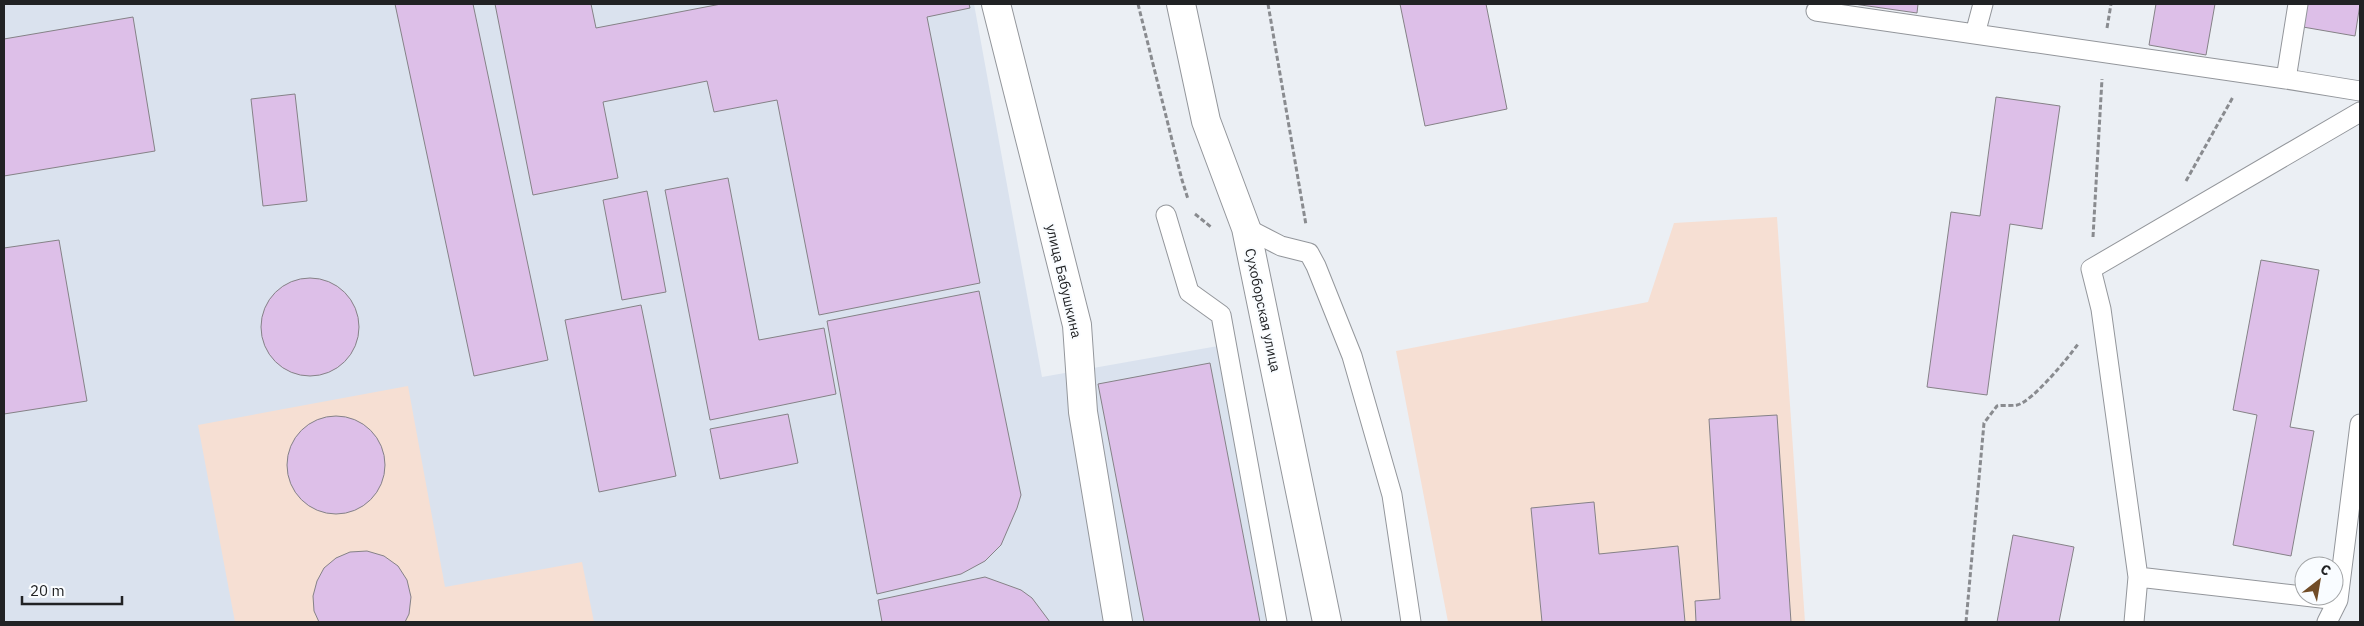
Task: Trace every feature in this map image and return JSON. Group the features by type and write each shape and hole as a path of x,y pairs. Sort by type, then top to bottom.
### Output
{"main road":[{"name":"улица Бабушкина","path":"996,4 1077,325 1084,412 1118,622"},
{"name":"Сухоборская улица","path":"1181,4 1206,121 1246,228 1327,622"}],"lane":[{"path":"1976,34 1983,4"},
{"path":"2286,80 2298,4"},
{"path":"1816,11 2360,91"},
{"path":"2134,622 2138,577 2101,309 2091,270 2360,112"},
{"path":"1166,215 1189,292 1221,315 1277,622"},
{"path":"1246,228 1281,246 1309,254 1316,266 1352,356 1392,494 1411,622"},
{"path":"2344,556 2360,424"},
{"path":"2138,577 2294,595"},
{"path":"2327,622 2335,606"}],"path":[{"path":"1138,4 1182,180"},
{"path":"1268,4 1305,214 1309,254"},
{"path":"2091,270 2104,53 2111,4"},
{"path":"2183,187 2246,74"},
{"path":"1966,622 1984,423 1997,406 2019,405 2042,386 2069,357 2101,309"}],"shaded area":[{"path":"4,4 974,4 1042,377 1218,346 1266,622 4,622"},
{"path":"1777,217 1805,622 1448,622 1396,351 1648,302 1674,223"},
{"path":"408,386 445,587 582,562 594,622 235,622 198,425"}],"building":[{"path":"395,4 473,4 548,360 474,376"},
{"path":"495,4 591,4 596,28 721,4 969,4 970,8 927,17 980,283 819,315 777,100 714,112 707,81 603,102 618,178 533,195"},
{"path":"1400,4 1486,4 1507,109 1425,126"},
{"path":"1854,4 1918,4 1917,13"},
{"path":"2156,4 2215,4 2206,55 2149,45"},
{"path":"2306,4 2360,4 2355,36 2303,27"},
{"path":"133,17 155,151 4,176 4,39"},
{"path":"295,94 307,201 263,206 251,99"},
{"path":"1996,97 2060,106 2042,229 2010,224 1987,395 1927,387 1951,212 1980,216"},
{"path":"728,178 759,340 824,328 836,394 710,420 665,190"},
{"path":"647,191 666,292 622,300 603,200"},
{"path":"59,240 87,401 4,414 4,248"},
{"path":"2261,260 2319,270 2290,427 2314,431 2291,556 2233,545 2257,415 2233,410"},
{"path":"310,278 329,282 345,292 355,308 359,327 355,346 345,362 329,372 310,376 291,372 275,362 265,346 261,327 265,308 275,292 291,282"},
{"path":"979,291 1021,495 1017,508 1001,545 985,561 961,574 877,594 827,321"},
{"path":"641,305 676,476 599,492 565,320"},
{"path":"1210,363 1260,622 1144,622 1098,384"},
{"path":"788,414 798,463 720,479 710,429"},
{"path":"1777,415 1791,622 1696,622 1695,601 1720,599 1709,419"},
{"path":"336,416 355,420 370,431 381,446 385,465 381,484 370,499 355,510 336,514 317,510 302,499 291,484 287,465 291,446 302,431 317,420"},
{"path":"1594,502 1599,554 1678,546 1685,622 1542,622 1531,508"},
{"path":"2013,535 2074,547 2059,622 1997,622"},
{"path":"367,551 384,556 398,566 407,580 411,597 409,614 405,622 319,622 314,611 313,596 317,581 324,568 336,558 350,552"},
{"path":"985,577 1021,590 1032,598 1050,622 882,622 878,600"}]}
